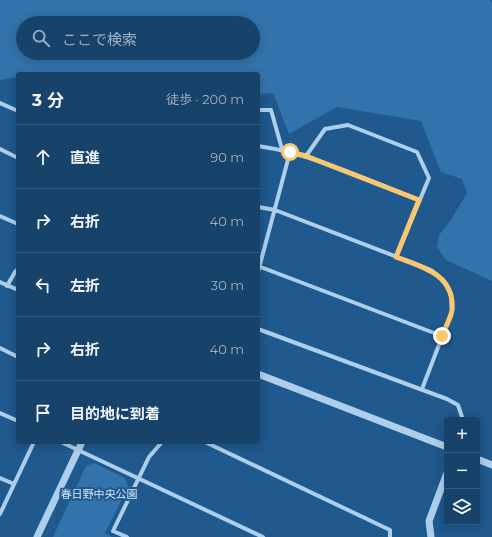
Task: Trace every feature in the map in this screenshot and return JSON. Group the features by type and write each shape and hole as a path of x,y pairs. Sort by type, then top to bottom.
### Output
{"street":[{"path":"0,103 16,110"},
{"path":"260,110 271,110 282,149"},
{"path":"306,156 325,129 348,125 417,152 429,178 396,257"},
{"path":"260,146 282,149 306,156 419,200"},
{"path":"0,149 16,157"},
{"path":"260,262 290,152"},
{"path":"260,207 275,210 431,270 444,280 451,294 452,311 422,389"},
{"path":"0,216 16,223"},
{"path":"260,266 442,336"},
{"path":"7,286 16,271"},
{"path":"0,282 16,289"},
{"path":"260,329 447,399 458,405 464,417"},
{"path":"0,348 16,356"},
{"path":"260,375 444,446"},
{"path":"0,413 16,420"},
{"path":"0,514 33,444"},
{"path":"65,444 263,537"},
{"path":"37,537 81,444"},
{"path":"127,537 113,531 149,457 160,444"},
{"path":"209,444 390,530 390,537"},
{"path":"480,460 492,465"},
{"path":"0,478 14,484"},
{"path":"430,537 429,521 444,480"}],"green space":[{"path":"0,0 490,0 492,2 492,281 446,260 437,247 439,235 451,220 467,193 462,179 441,172 421,121 337,107 289,134 273,93 260,94 260,72 16,72 16,77 0,80"},
{"name":"春日野中央公園","path":"94,463 125,478 128,487 105,533 112,537 53,537 86,466"}],"route":[{"path":"290,152 306,156 419,200 396,257 431,270 444,280 451,294 452,311 442,336"}]}
